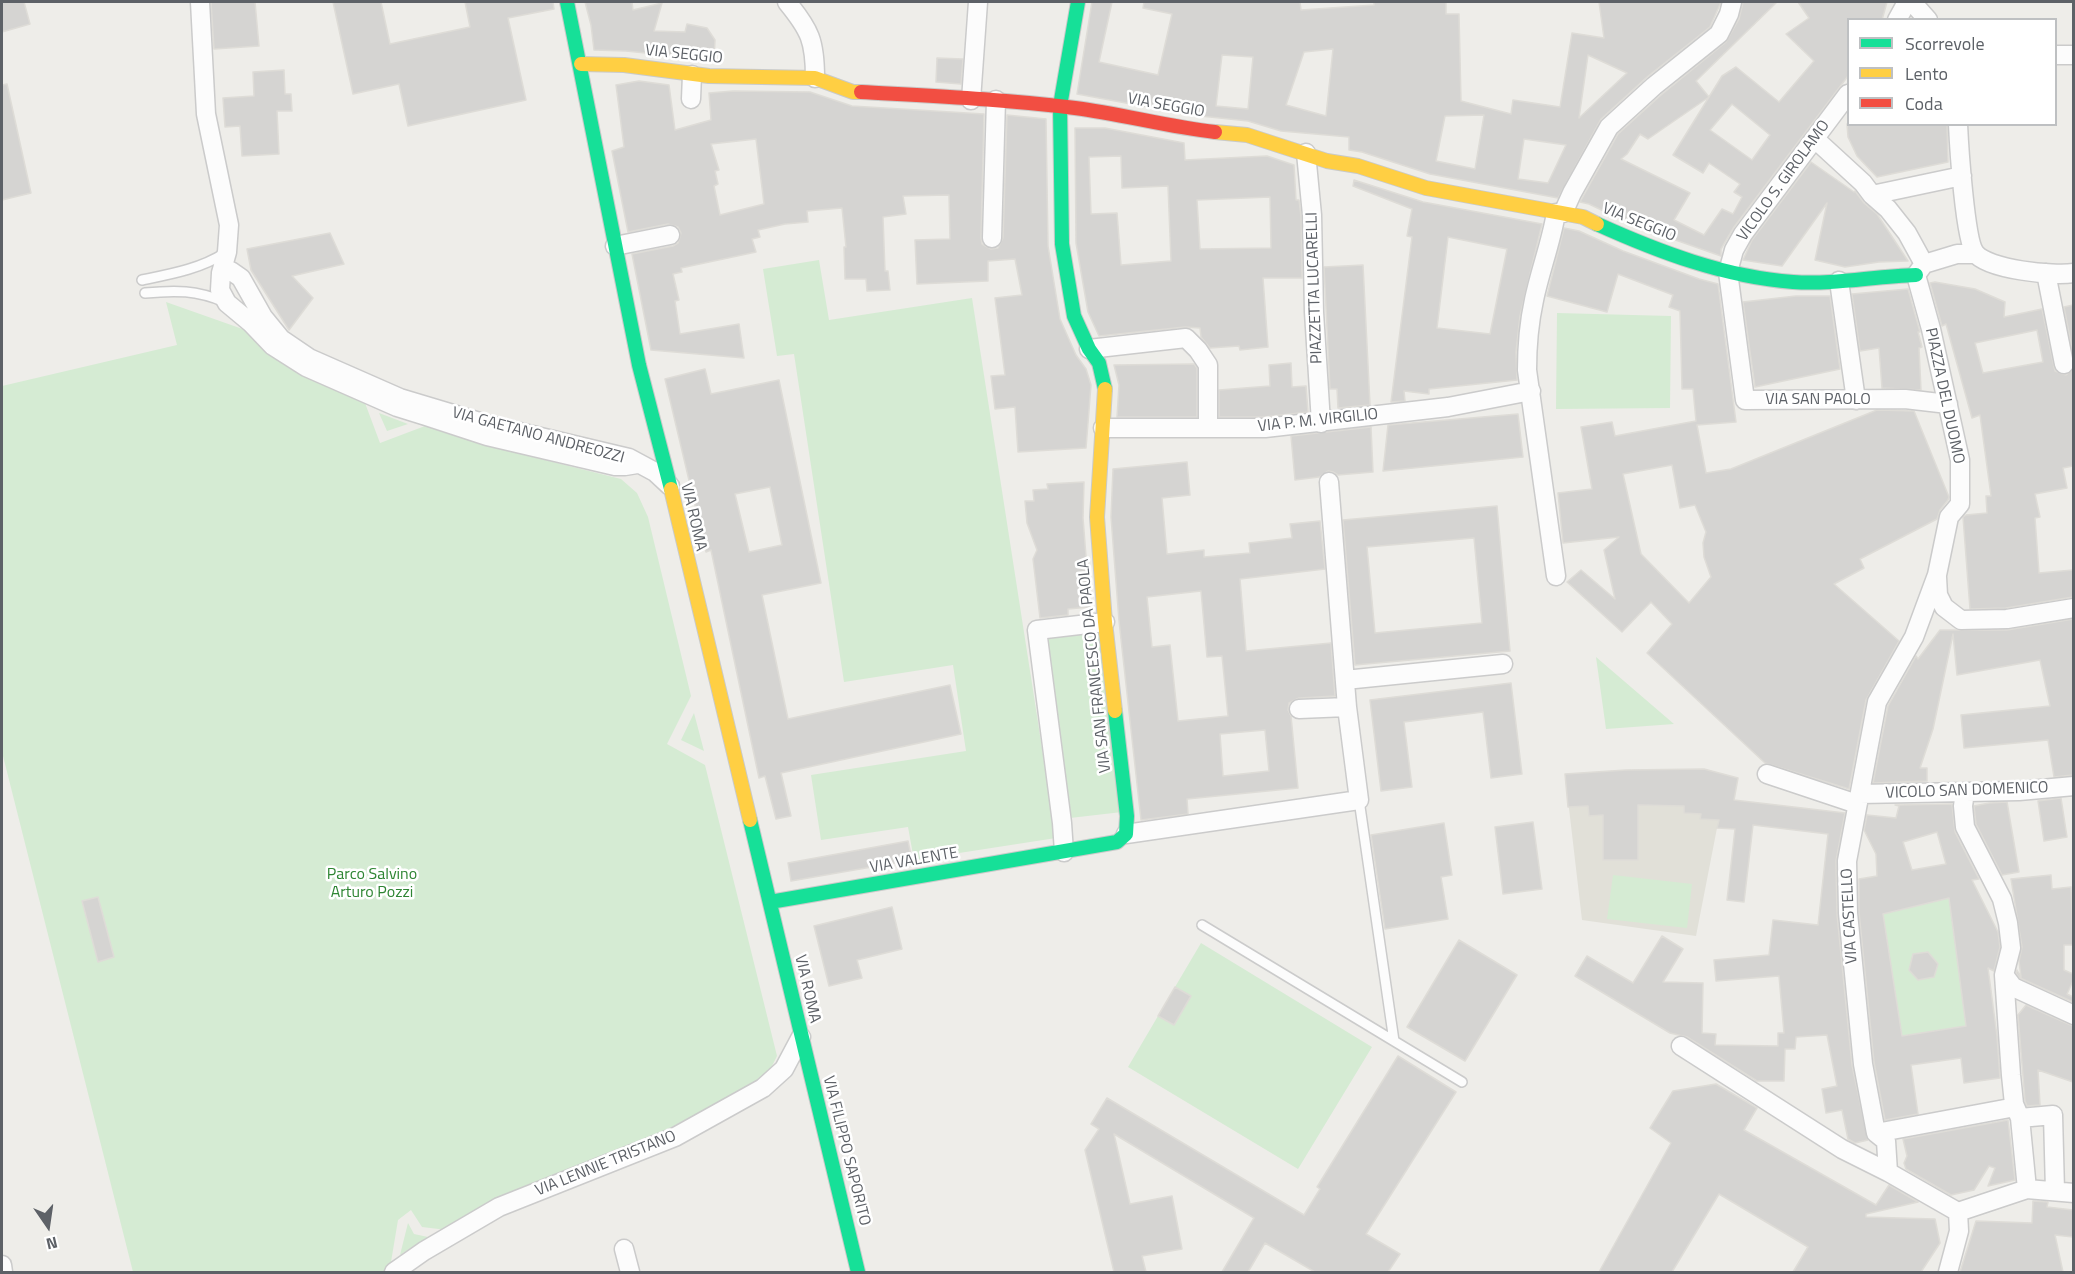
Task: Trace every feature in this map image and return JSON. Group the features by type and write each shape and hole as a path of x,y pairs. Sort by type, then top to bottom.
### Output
{"street":[{"path":"200,2 206,114 229,225 220,290 227,303 257,320"},
{"name":"VIA ROMA","path":"567,2 639,365 801,1037"},
{"path":"787,2 802,20 813,41 815,78"},
{"path":"971,100 978,2"},
{"name":"VIA SAN FRANCESCO DA PAOLA","path":"1078,2 1060,106 1062,244 1074,316 1099,363 1105,384 1097,517 1105,622 1127,816 1126,834"},
{"path":"1556,576 1527,370 1527,344 1534,299 1552,237 1560,213 1608,127 1653,86 1719,34 1732,2"},
{"path":"1898,18 1910,2 1926,18"},
{"path":"2057,56 2073,55"},
{"name":"VIA SEGGIO","path":"581,64 624,65 692,75 815,78 854,92 1060,106 1116,114 1189,129 1247,135 1327,161 1358,166 1426,189 1583,217 1638,242 1704,266 1793,282 1839,281 1920,269"},
{"path":"691,99 692,75"},
{"name":"VICOLO S. GIROLAMO","path":"1728,272 1734,250 1743,234 1847,94"},
{"path":"992,238 996,100"},
{"path":"1958,126 1962,176 1971,242 1975,254"},
{"name":"PIAZZA DEL DUOMO","path":"1815,139 1863,183 1888,210 1906,233 1920,269 1960,460 1959,504 1949,517 1946,529"},
{"name":"PIAZZETTA LUCARELLI","path":"1306,153 1312,215 1314,312 1321,423"},
{"path":"1872,195 1962,176"},
{"path":"615,246 670,235"},
{"path":"1920,269 1957,254 1975,254 1989,263 2046,273 2073,273"},
{"path":"221,273 231,271 241,278 257,320"},
{"name":"VIA SAN PAOLO","path":"1728,272 1745,400 1905,399 1948,404"},
{"path":"2046,273 2064,364"},
{"path":"1839,281 1856,400"},
{"name":"VIA GAETANO ANDREOZZI","path":"257,320 273,346 306,367 397,407 487,436 615,466 637,464 655,472 670,486"},
{"path":"1089,348 1186,338 1198,350 1208,366 1208,428"},
{"name":"VIA P. M. VIRGILIO","path":"1103,428 1264,428 1448,407 1531,391"},
{"path":"1105,622 1037,630 1064,852 1117,842 1126,834 1359,800 1347,707 1329,482"},
{"name":"VIA CASTELLO","path":"1888,1172 1886,1141 1876,1133 1863,1064 1848,913 1847,861 1877,702 1914,637 1937,575 1946,529"},
{"path":"1937,575 1938,595 1944,607 1961,620 2007,619 2073,608"},
{"path":"1345,680 1503,664"},
{"path":"1299,709 1347,707"},
{"name":"VICOLO SAN DOMENICO","path":"1767,774 1859,799 2073,786"},
{"path":"1965,792 1963,806 1965,827 2002,899 2008,923 2011,948 2004,975 2027,1189"},
{"name":"VIA VALENTE","path":"770,902 1064,852"},
{"path":"2004,975 2013,987 2073,1015"},
{"name":"VIA LENNIE TRISTANO","path":"394,1272 424,1251 499,1207 675,1137 763,1088 784,1069 801,1037"},
{"name":"VIA FILIPPO SAPORITO","path":"801,1037 858,1272"},
{"path":"1681,1046 1842,1149 1958,1212 2027,1189 2073,1193"},
{"path":"1876,1133 2010,1108 2017,1111 2053,1115 2055,1191"},
{"path":"1948,1272 1959,1231 1958,1212"},
{"path":"624,1249 630,1272"},
{"path":"2,1265 3,1272"}],"lane":[{"path":"142,280 188,270 212,261 227,252"},
{"path":"145,294 186,290 227,303"},
{"path":"1359,800 1394,1041"},
{"path":"1202,925 1462,1082"}],"shaded area":[{"path":"1704,769 1738,778 1728,828 1717,828 1696,936 1582,920 1565,774 1626,770"}],"green space":[{"path":"819,260 829,320 972,298 1056,838 914,860 908,827 821,840 811,775 966,751 953,665 844,682 794,354 777,356 763,269"},
{"name":"Parco Salvino Arturo Pozzi","path":"166,302 251,332 272,355 365,403 380,443 425,426 477,443 621,479 637,493 648,517 691,696 667,744 705,765 777,1056 771,1068 757,1082 670,1128 537,1183 447,1230 422,1227 411,1210 398,1220 390,1268 384,1272 133,1272 2,752 2,386 177,345"},
{"path":"1557,313 1671,316 1670,408 1556,409"},
{"path":"379,413 408,424 387,431"},
{"path":"1099,630 1122,812 1070,818 1047,637"},
{"path":"1596,657 1674,724 1606,729"},
{"path":"694,713 704,751 681,740"},
{"path":"1613,875 1692,884 1687,928 1607,919"},
{"path":"1949,898 1966,1026 1902,1036 1883,914"},
{"path":"1201,943 1372,1047 1298,1169 1128,1067 1158,1016 1191,996 1175,987"},
{"path":"408,1223 414,1234 428,1237 400,1255"}],"building":[{"path":"2,2 24,2 30,24 2,32"},
{"path":"211,2 255,2 259,46 214,49"},
{"path":"333,2 381,2 390,44 470,27 465,2 553,2 554,9 508,18 526,100 408,126 399,84 353,94"},
{"path":"585,2 632,2 633,10 662,3 654,31 685,32 687,24 707,28 715,40 714,60 594,50"},
{"path":"1092,2 1112,2 1099,62 1158,75 1172,14 1143,8 1144,2 1300,2 1301,10 1374,5 1374,2 1446,2 1446,14 1459,14 1461,101 1511,114 1513,100 1560,107 1572,33 1604,38 1599,2 1721,2 1710,27 1647,77 1601,119 1558,198 1430,174 1349,150 1349,137 1281,131 1248,121 1191,115 1077,94","holes":["1333,49 1326,116 1286,105 1304,52","1222,55 1253,57 1248,109 1216,106","1588,55 1627,73 1579,118","1484,115 1475,169 1436,161 1445,116","1524,139 1566,145 1548,183 1518,179"]},
{"path":"1743,2 1777,2 1696,81 1709,97 1722,76 1736,67 1779,102 1814,61 1786,34 1809,18 1798,2 1887,2 1883,18 1847,18 1847,77 1734,227 1721,249 1721,256 1633,225 1580,202 1618,134 1661,95 1726,42 1739,19","holes":["1709,97 1673,155 1703,173 1709,163 1740,184 1734,192 1742,197 1733,214 1722,209 1704,235 1674,220 1690,193 1621,159 1640,134 1648,139","1732,104 1770,135 1752,160 1710,130"]},
{"path":"937,58 963,59 961,84 936,82"},
{"path":"284,70 285,94 291,94 292,111 277,111 279,154 242,156 240,126 225,127 223,98 254,96 253,72"},
{"path":"639,81 669,85 675,130 711,120 709,93 733,91 810,92 852,106 984,114 981,238 982,244 991,249 998,248 1003,238 1007,115 1046,119 1048,246 1060,319 1076,355 1086,369 1091,385 1086,448 1018,452 1015,407 995,409 991,376 1005,375 995,298 1022,295 1015,259 988,261 988,281 917,284 915,240 950,239 949,195 903,196 906,214 883,217 885,271 888,271 890,290 867,291 866,279 845,279 844,247 846,247 842,208 807,211 808,222 758,230 760,237 752,239 756,252 681,268 682,272 673,274 679,300 675,301 680,334 739,324 744,358 651,350 632,254 673,246 678,243 681,233 678,227 668,224 628,232 612,151 624,147 616,85","holes":["756,139 764,204 720,215 714,186 718,184 715,171 719,170 711,144"]},
{"path":"7,84 31,193 2,200 2,85"},
{"path":"1847,126 1947,126 1948,162 1877,177 1857,156 1848,137"},
{"path":"1075,128 1105,128 1184,143 1185,160 1267,156 1294,165 1296,200 1299,200 1301,216 1302,278 1263,278 1268,347 1240,350 1239,346 1210,348 1201,337 1200,328 1185,327 1099,336 1088,312 1076,243","holes":["1121,156 1122,188 1168,186 1171,261 1121,265 1117,213 1091,214 1089,157","1270,197 1271,248 1200,249 1197,200"]},
{"path":"1811,162 1855,191 1877,214 1908,261 1845,267 1815,260 1827,203 1782,266 1743,260 1752,240"},
{"path":"1354,180 1423,202 1542,224 1520,316 1516,352 1517,380 1429,389 1429,394 1404,391 1405,401 1391,402 1412,237 1407,236 1412,209 1353,186","holes":["1448,237 1507,249 1490,334 1437,328"]},
{"path":"1564,228 1579,231 1623,251 1718,284 1736,422 1697,425 1706,473 1731,469 1877,410 1914,411 1949,497 1948,500 1940,510 1937,519 1860,559 1864,568 1834,584 1899,641 1866,700 1849,789 1765,763 1647,653 1672,624 1651,602 1622,632 1567,582 1581,570 1615,599 1604,550 1619,537 1563,543 1558,493 1592,489 1581,427 1612,422 1615,436 1696,421 1693,389 1682,389 1680,311 1669,307 1673,295 1618,274 1607,312 1547,296","holes":["1672,465 1680,508 1695,505 1706,532 1703,543 1704,557 1711,577 1689,603 1641,554 1623,474"]},
{"path":"330,233 344,264 292,276 313,298 289,330 251,270 247,249"},
{"path":"1363,265 1370,405 1338,408 1337,389 1330,389 1324,267"},
{"path":"1930,283 1975,289 2005,302 2004,317 2042,309 2055,371 2066,375 2073,369 2073,466 2063,468 2067,488 2035,494 2040,517 2035,518 2039,573 2073,570 2073,597 2006,608 1970,609 1963,517 1987,513 1986,496 1991,496 1980,415 1972,418 1946,324 1942,326","holes":["2037,330 2043,362 1983,373 1975,343"]},
{"path":"1908,289 1922,347 1919,348 1921,390 1882,388 1879,348 1860,351 1852,294"},
{"path":"1796,296 1830,296 1840,369 1755,387 1743,302"},
{"path":"2073,305 2073,354 2064,307"},
{"path":"1291,363 1292,387 1306,386 1308,412 1264,417 1219,417 1219,390 1270,386 1269,365"},
{"path":"1194,364 1197,368 1197,417 1117,417 1119,385 1114,365"},
{"path":"705,369 711,394 779,380 821,583 762,595 788,719 950,685 961,734 781,773 791,816 776,819 765,776 759,778 711,550 706,552 665,379","holes":["770,487 782,545 749,552 735,494"]},
{"path":"1518,414 1523,457 1383,471 1388,425"},
{"path":"1371,427 1373,472 1338,475 1328,471 1319,477 1295,480 1291,436"},
{"path":"1187,462 1190,495 1162,498 1167,554 1204,550 1204,557 1250,553 1249,543 1292,538 1290,524 1320,521 1325,569 1240,579 1246,651 1331,643 1335,696 1299,698 1289,703 1298,788 1187,799 1188,814 1141,820 1119,621 1111,517 1113,469","holes":["1201,591 1207,657 1222,656 1228,716 1178,721 1170,645 1152,647 1147,597","1265,730 1269,771 1223,776 1220,734"]},
{"path":"1084,482 1083,518 1090,607 1068,609 1068,615 1040,618 1033,559 1037,550 1027,523 1025,501 1034,501 1033,490 1048,489 1047,484"},
{"path":"1497,506 1510,651 1355,665 1343,520","holes":["1474,538 1482,623 1375,633 1367,547"]},
{"path":"2073,619 2073,775 2054,777 2048,740 1964,748 1961,715 2050,706 2040,660 1957,675 1953,634 1933,729 1920,768 1927,768 1927,781 1873,783 1888,706 1916,656 1918,659 1940,630 2007,630"},
{"path":"1511,683 1522,774 1491,778 1483,712 1404,722 1412,787 1381,791 1370,700"},
{"path":"1704,769 1738,778 1734,800 1845,813 1836,861 1837,914 1852,1065 1868,1140 1855,1143 1848,1139 1842,1110 1826,1113 1822,1089 1837,1086 1827,1035 1796,1037 1795,1049 1785,1049 1784,1081 1757,1081 1687,1037 1670,1033 1575,976 1587,956 1633,983 1662,936 1683,949 1663,982 1703,983 1702,1033 1716,1034 1715,1045 1778,1046 1778,1033 1784,1033 1779,976 1716,981 1714,960 1769,955 1773,920 1818,925 1828,834 1753,825 1744,902 1727,900 1735,829 1717,828 1719,820 1700,819 1701,814 1684,813 1684,806 1638,805 1638,860 1603,860 1603,815 1589,816 1588,806 1568,807 1565,774 1626,770"},
{"path":"2061,798 2067,837 2044,841 2038,801"},
{"path":"2007,802 2019,872 2002,875 1976,824 1974,806"},
{"path":"1952,804 1955,832 1979,879 1972,880 1998,932 2000,947 1994,971 1988,968 2000,1078 1964,1083 1961,1058 1911,1065 1918,1114 1885,1120 1874,1062 1859,912 1859,879 1877,876 1876,854 1864,830 1867,815 1896,818 1899,806 1895,805","holes":["1937,832 1946,864 1912,870 1903,842","1949,898 1966,1026 1902,1036 1883,914"]},
{"path":"1533,822 1542,889 1503,894 1495,827"},
{"path":"1444,823 1452,875 1441,877 1448,919 1385,929 1371,835"},
{"path":"908,841 912,860 791,881 788,863"},
{"path":"2051,875 2052,889 2071,887 2073,945 2064,945 2064,970 2073,974 2073,981 2067,994 2073,997 2073,1002 2020,978 2016,973 2017,970 2021,977 2019,961 2022,947 2011,879"},
{"path":"98,897 114,957 98,962 82,901"},
{"path":"892,907 902,949 857,960 862,978 829,986 814,926"},
{"path":"1459,940 1517,975 1465,1061 1407,1027"},
{"path":"1928,952 1938,964 1934,977 1918,980 1909,970 1913,954"},
{"path":"1175,987 1191,996 1174,1025 1158,1016"},
{"path":"2026,1005 2073,1026 2073,1082 2038,1070 2040,1105 2027,1106 2018,1015"},
{"path":"1398,1056 1456,1092 1366,1234 1400,1254 1388,1272 1315,1272 1265,1243 1248,1272 1222,1272 1254,1218 1114,1134 1130,1204 1172,1196 1182,1249 1142,1256 1146,1272 1114,1272 1085,1150 1099,1129 1091,1124 1107,1098 1304,1215 1320,1189 1317,1187"},
{"path":"1716,1084 1757,1108 1744,1130 1876,1205 1889,1185 1918,1202 1866,1214 1866,1217 1935,1219 1940,1243 1921,1272 1793,1272 1808,1247 1719,1194 1672,1272 1599,1272 1671,1143 1650,1128 1673,1091"},
{"path":"2008,1120 2015,1180 1988,1186 1995,1168 1989,1166 1974,1190 1951,1195 1906,1169 1904,1163 1907,1156 1903,1139"},
{"path":"2033,1201 2048,1202 2047,1207 2073,1210 2073,1237 2055,1235 2063,1272 1960,1272 1976,1221 2032,1223"}],"traffic: fast":[{"path":"567,2 639,365 671,489"},
{"path":"1078,2 1060,106 1062,244 1074,316 1089,349 1099,363 1105,389"},
{"path":"1597,224 1693,262 1742,275 1793,282 1916,275"},
{"path":"770,902 1117,842 1126,834 1127,816 1115,711"},
{"path":"750,820 858,1272"}],"traffic: slow":[{"path":"581,64 624,65 709,76 815,78 853,92 861,92"},
{"path":"1215,132 1247,135 1327,161 1358,166 1426,188 1583,217 1597,224"},
{"path":"1105,389 1097,517 1115,711"},
{"path":"671,489 750,820"}],"traffic: jam":[{"path":"861,92 1048,105 1215,132"}]}
